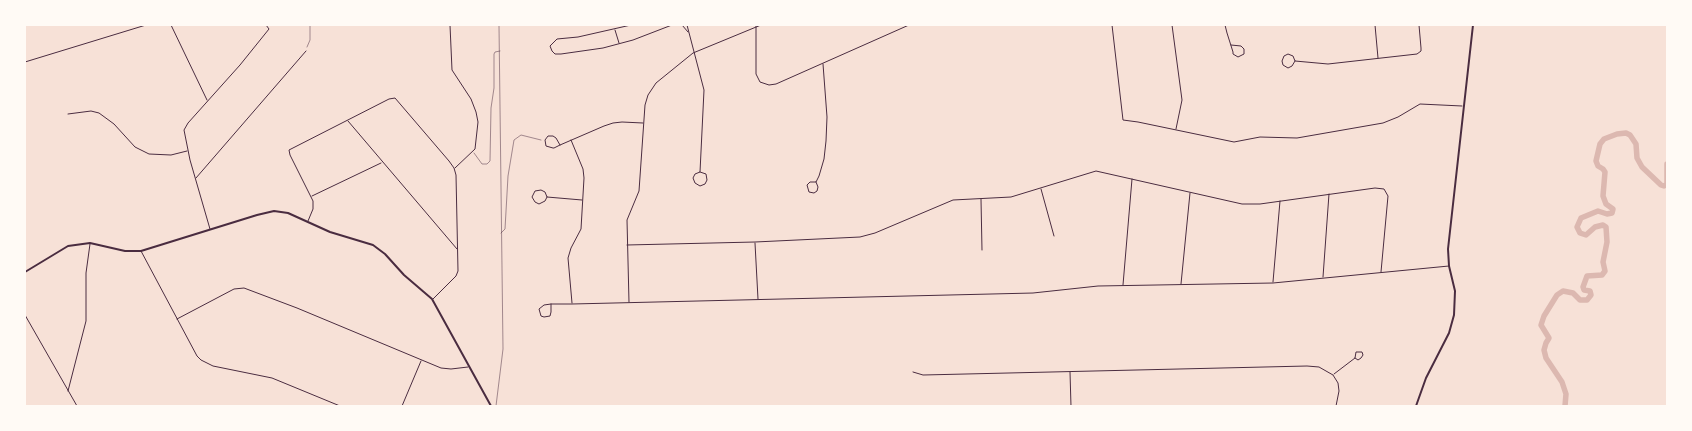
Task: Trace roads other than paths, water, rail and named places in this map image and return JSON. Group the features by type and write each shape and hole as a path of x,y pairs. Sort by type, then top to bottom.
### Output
{"street":[{"path":"25,62 146,25"},
{"path":"171,25 208,101"},
{"path":"210,229 184,130 269,29 266,25"},
{"path":"450,25 452,70 471,99 478,122 477,144 473,152 454,168"},
{"path":"631,25 615,30 557,39 550,46 555,54 603,48 672,25"},
{"path":"682,25 688,33"},
{"path":"687,25 704,90 700,172"},
{"path":"629,303 627,220 638,196 646,100 652,87 693,53 761,25"},
{"path":"756,26 756,72 759,80 764,84 776,84 908,25"},
{"path":"1112,25 1123,120 1234,142 1260,137 1290,139 1383,124 1420,104 1463,106"},
{"path":"1172,25 1182,100 1176,130"},
{"path":"1225,25 1231,45 1235,56 1240,57 1244,54 1244,49 1241,46 1231,45"},
{"path":"1375,25 1378,59"},
{"path":"1295,62 1332,64 1420,53 1419,25"},
{"path":"1416,406 1424,382 1446,340 1453,321 1455,291 1449,266 1448,244 1473,25"},
{"path":"615,30 619,44"},
{"path":"196,178 306,51"},
{"path":"1290,54 1294,57 1295,62 1288,68 1283,65 1282,59 1290,54"},
{"path":"816,182 808,183 808,191 812,193 817,192 816,182 822,167 826,141 827,116 823,64"},
{"path":"308,221 314,205 312,196 289,150 389,99 395,98 454,168 457,182 457,274 432,299"},
{"path":"68,114 91,111 99,113 114,124 136,147 149,154 171,155 188,150"},
{"path":"348,120 458,250"},
{"path":"560,145 553,136 548,136 545,141 546,145 550,148 560,145 613,123 644,123"},
{"path":"571,140 583,169 584,178 580,230 568,258 572,304"},
{"path":"312,196 382,162"},
{"path":"628,245 860,237 875,233 953,200 1011,198 1096,171 1242,204 1260,204 1375,188 1384,189 1388,194 1381,272"},
{"path":"700,172 705,173 707,179 705,184 700,186 695,184 693,178 696,173 700,172"},
{"path":"1123,286 1132,179"},
{"path":"1040,189 1054,236"},
{"path":"541,190 546,193 546,197 544,202 539,204 534,201 533,195 535,191 541,190"},
{"path":"1181,285 1190,192"},
{"path":"1323,278 1329,194"},
{"path":"546,197 582,200"},
{"path":"981,199 982,250"},
{"path":"1273,283 1280,201"},
{"path":"25,272 68,246 90,243 125,251 141,250 257,215 274,211 288,212 330,232 379,248 404,275 432,299 491,406"},
{"path":"755,242 758,300"},
{"path":"68,390 86,321 86,273 90,243"},
{"path":"141,250 197,356 204,363 272,378 340,406"},
{"path":"551,304 552,312 550,316 541,316 539,312 540,307 551,304 1033,293 1123,286 1273,283 1449,266"},
{"path":"177,319 234,289 249,289 446,369 469,366"},
{"path":"25,315 77,406"},
{"path":"1333,375 1355,358"},
{"path":"402,406 421,360"},
{"path":"913,372 923,375 1307,366 1319,367 1333,375 1338,383 1339,391 1336,406"},
{"path":"1070,372 1071,406"}],"waterway":[{"path":"1565,406 1566,394 1562,382 1546,358 1544,350 1549,338 1541,325 1544,316 1557,295 1563,291 1573,293 1580,300 1587,300 1591,295 1590,291 1584,290 1583,287 1587,276 1602,275 1605,271 1603,262 1607,242 1606,227 1603,225 1595,227 1586,235 1580,233 1577,227 1581,218 1598,211 1607,214 1612,213 1613,209 1606,204 1603,196 1605,172 1598,166 1596,161 1600,144 1604,139 1617,134 1626,133 1630,135 1636,144 1637,158 1642,167 1664,186 1667,184 1667,164"}]}
